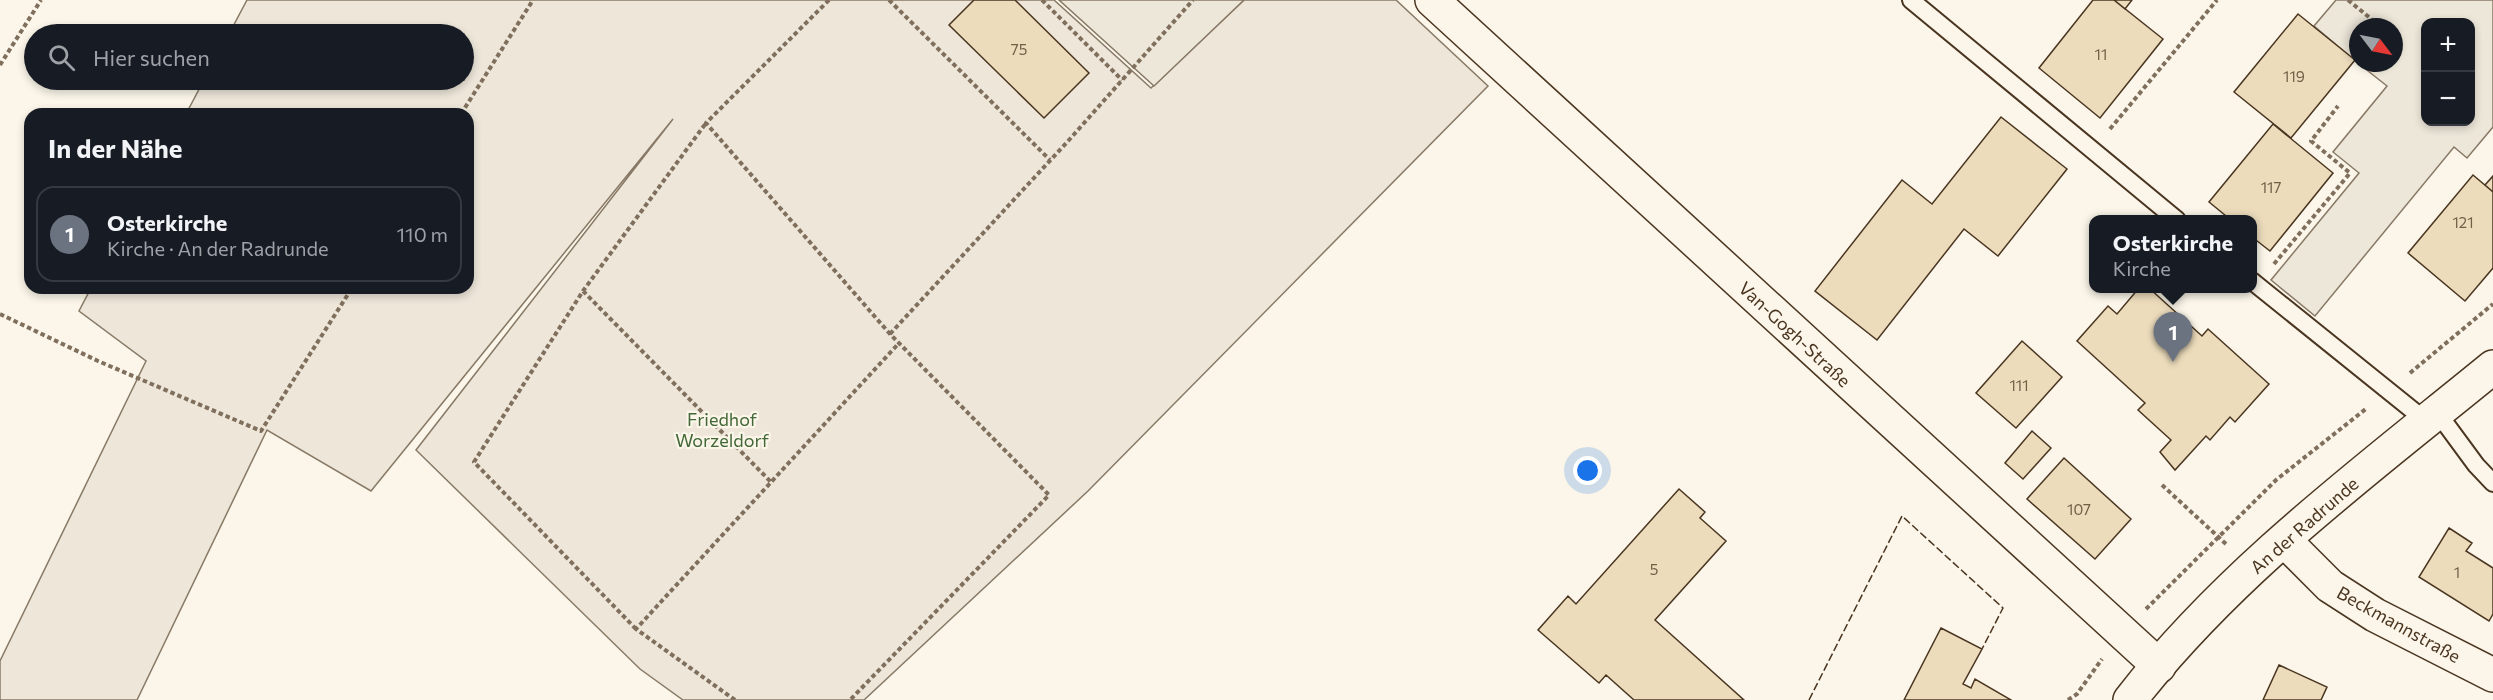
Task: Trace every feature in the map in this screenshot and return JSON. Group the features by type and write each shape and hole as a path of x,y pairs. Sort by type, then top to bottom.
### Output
{"street":[{"name":"Van-Gogh-Straße","path":"1432,0 2159,666"},
{"name":"An der Radrunde","path":"2130,700 2206,614 2253,569 2493,367"},
{"name":"Beckmannstraße","path":"2285,541 2330,586 2366,610 2493,675"}],"lane":[{"path":"1911,0 2172,215"},
{"path":"2257,285 2390,390 2432,417 2493,483"}],"path":[{"path":"26,24 41,0"},
{"path":"465,108 533,0"},
{"path":"735,700 636,629 474,462 583,291 706,123 829,0"},
{"path":"889,0 1050,160"},
{"path":"1042,0 1122,80"},
{"path":"890,334 1193,0"},
{"path":"2093,151 2217,0"},
{"path":"2348,0 2369,18"},
{"path":"0,65 24,27"},
{"path":"2257,281 2350,173 2311,141 2338,106"},
{"path":"706,123 890,334 1049,495 850,700"},
{"path":"583,291 771,482"},
{"path":"0,314 98,361 261,431 347,294"},
{"path":"2068,700 2077,694 2121,633 2276,480 2390,390 2493,304"},
{"path":"636,629 899,343"},
{"path":"2162,485 2253,569"}],"green space":[{"name":"Friedhof Worzeldorf","path":"247,0 1054,0 1151,88 1244,0 1396,0 1488,86 1088,491 864,700 683,700 640,669 416,450 673,119 371,491 267,430 137,700 0,700 0,661 146,361 79,311 88,294 474,294 474,108 189,108 199,90 474,90 474,24 234,24"}],"shaded area":[{"path":"1059,0 1244,0 1154,86"},
{"path":"2336,0 2493,0 2493,127 2467,158 2454,147 2315,316 2271,280 2359,173 2333,152 2387,86 2369,72 2403,72 2403,18 2349,18 2349,55 2314,26"}],"building":[{"path":"974,0 1015,0 1089,73 1044,118 949,25"},
{"path":"2093,0 2114,0 2163,39 2100,118 2039,68"},
{"path":"2114,0 2132,0 2125,9"},
{"path":"2298,14 2349,55 2349,67 2291,138 2234,92"},
{"path":"2001,117 2067,169 1998,256 1964,229 1877,340 1815,291 1902,180 1932,204"},
{"path":"2273,124 2333,173 2270,251 2257,241 2257,215 2225,215 2209,202"},
{"path":"2473,175 2493,192 2493,268 2465,301 2408,253"},
{"path":"2493,176 2493,192 2485,185"},
{"path":"2135,293 2155,293 2202,336 2208,329 2269,384 2235,422 2230,417 2210,440 2206,436 2175,470 2160,452 2171,440 2138,410 2145,403 2077,341 2108,306 2117,314"},
{"path":"2022,341 2062,377 2016,428 1976,393"},
{"path":"2032,431 2051,448 2023,479 2005,463"},
{"path":"2064,458 2131,519 2095,559 2027,499"},
{"path":"1679,489 1705,512 1700,518 1726,541 1655,620 1744,700 1634,700 1606,675 1599,683 1538,630 1568,596 1576,604"},
{"path":"2449,528 2472,543 2466,551 2493,568 2493,614 2489,621 2419,577"},
{"path":"1941,628 1982,649 1963,684 1971,688 1975,679 2011,700 1904,700"},
{"path":"2279,665 2327,687 2321,700 2263,700"}],"fence":[{"path":"1809,700 1902,516 2003,608 1982,649"}],"place":[{"name":"Osterkirche","path":"2173,362"}]}
